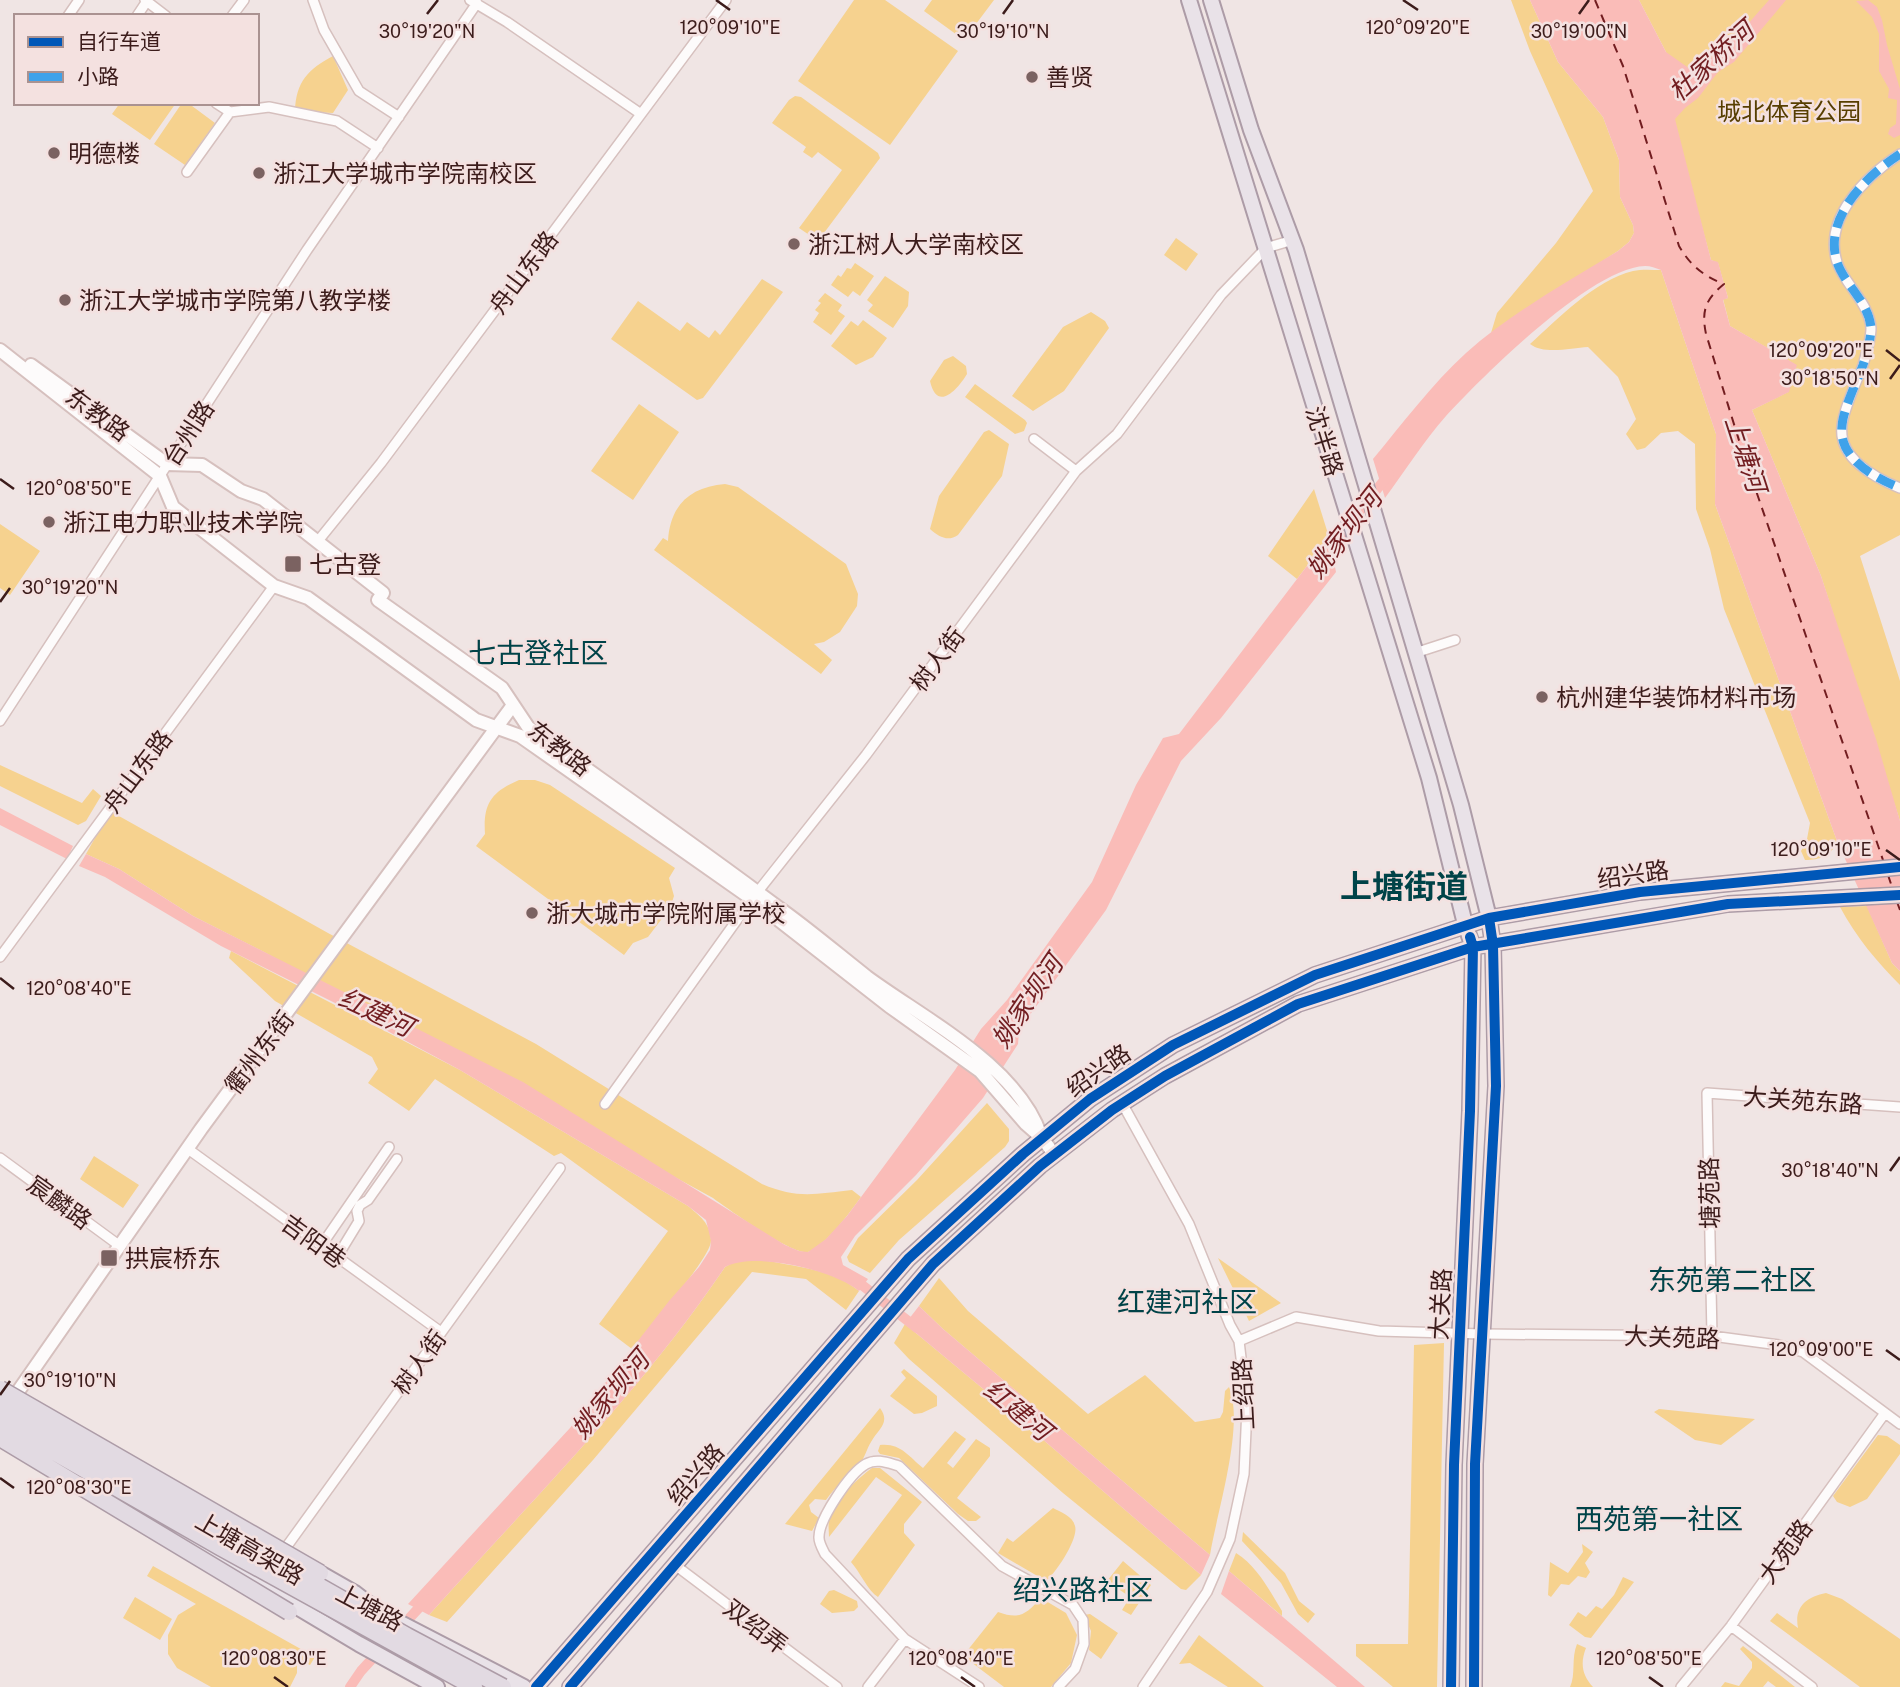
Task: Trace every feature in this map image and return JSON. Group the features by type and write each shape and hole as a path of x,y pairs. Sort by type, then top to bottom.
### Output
{"highway":[{"path":"0,1389 320,1573"},
{"name":"上塘高架路","path":"3,1401 407,1636 503,1687"},
{"name":"上塘高架路","path":"0,1420 220,1547 474,1687"},
{"path":"0,1438 289,1612"}],"main road":[{"name":"沈半路","path":"1189,0 1429,778 1465,924"},
{"name":"沈半路","path":"1211,0 1251,130 1293,240 1461,806 1489,918"},
{"name":"绍兴路","path":"536,1687 908,1259 1042,1138 1090,1099 1172,1045 1315,975 1489,918 1640,892 1900,867"},
{"name":"绍兴路","path":"570,1687 933,1264 1054,1154 1122,1103 1165,1076 1298,1004 1473,947 1728,904 1900,895"},
{"name":"大关路","path":"1474,1687 1475,1464 1496,1086 1493,945 1489,918"},
{"name":"大关路","path":"1451,1687 1454,1465 1470,1111 1473,947 1465,924"},
{"name":"上塘路","path":"3,1401 380,1613 524,1687"},
{"name":"上塘路","path":"0,1431 361,1645 437,1687"},
{"path":"320,1573 355,1593 380,1613"},
{"path":"289,1612 340,1639 361,1645"}],"street":[{"path":"313,0 324,30 359,92 399,117"},
{"name":"舟山东路","path":"318,541 381,463 726,0"},
{"path":"146,1 163,14"},
{"path":"473,1 641,114"},
{"name":"台州路","path":"0,721 473,1"},
{"path":"219,105 230,112 269,107 337,121 377,148"},
{"path":"187,172 230,112"},
{"path":"1900,154 1883,165 1849,201 1833,236 1837,264 1860,297 1871,328 1865,358 1841,427 1846,449 1860,466 1900,488"},
{"name":"树人街","path":"606,1104 755,896 866,755 1076,471 1117,435 1221,295 1266,248 1293,240"},
{"name":"东教路","path":"0,342 163,470 173,507 274,586 308,598 476,720 520,736 755,896"},
{"name":"东教路","path":"0,350 163,470 202,465 241,491 263,499 383,593 378,600 502,688 528,727 755,896 890,1006 936,1031 1030,1121 1054,1154"},
{"path":"1034,439 1076,471"},
{"name":"舟山东路","path":"0,957 274,586"},
{"path":"1415,653 1455,640"},
{"name":"衢州东街","path":"3,1401 120,1246 513,705"},
{"name":"大关苑东路","path":"1707,1093 1900,1107"},
{"name":"塘苑路","path":"1707,1093 1712,1336"},
{"name":"上绍路","path":"1122,1103 1189,1224 1239,1341 1247,1408 1244,1474 1230,1539 1207,1592 1143,1687"},
{"path":"321,1246 388,1147"},
{"name":"吉阳巷","path":"188,1149 441,1332"},
{"name":"宸麟路","path":"0,1158 120,1246"},
{"path":"337,1257 359,1221 357,1211 360,1205 368,1200 397,1159"},
{"name":"树人街","path":"279,1557 560,1168"},
{"name":"大关苑路","path":"1239,1341 1296,1317 1379,1331 1712,1336 1779,1345 1803,1352 1900,1424"},
{"path":"0,1420 3,1401"},
{"name":"大苑路","path":"1681,1687 1731,1626 1885,1413"},
{"path":"979,1687 905,1639 825,1555 819,1538 826,1515 850,1479 867,1463 881,1460 899,1466 1002,1566 1073,1605 1083,1620 1084,1644 1075,1669 1058,1687"},
{"name":"双绍弄","path":"675,1565 836,1687"},
{"path":"1731,1626 1812,1687"},
{"path":"867,1687 905,1639"}],"green space":[{"path":"854,0 885,0 958,51 890,145 798,81"},
{"path":"932,0 994,0 964,40 924,11"},
{"path":"1511,0 1530,0 1558,62 1603,117 1619,160 1620,197 1634,233 1629,242 1618,251 1491,333 1497,313 1556,243 1593,191 1530,51"},
{"name":"城北体育公园","path":"1639,0 1900,0 1900,535 1860,556 1900,681 1900,821 1821,576 1752,410 1788,392 1796,365 1730,326 1723,299 1728,298 1718,263 1711,260 1676,131 1666,52"},
{"path":"333,56 348,90 333,113 295,111 298,92 305,78 310,71"},
{"path":"795,96 801,97 878,153 880,158 818,241 799,228 842,170 818,152 812,158 803,152 806,147 772,123"},
{"path":"119,105 175,105 150,140 112,114"},
{"path":"181,105 191,105 215,123 185,165 154,144"},
{"path":"1176,238 1198,254 1186,271 1164,255"},
{"path":"855,263 874,276 860,296 853,291 848,297 831,285 838,275 841,277 847,268 851,269"},
{"path":"1661,270 1716,434 1715,504 1837,841 1829,854 1820,858 1805,860 1801,851 1810,823 1724,609 1710,549 1696,509 1695,444 1678,431 1661,433 1645,448 1637,450 1626,434 1636,419 1618,377 1588,347 1550,350 1530,344 1591,291 1605,283 1633,271"},
{"path":"885,276 909,292 908,306 893,328 868,311 873,305 867,300"},
{"path":"762,279 783,292 703,398 697,400 611,339 638,301 680,331 687,322 709,338 715,330 720,335"},
{"path":"825,293 842,305 838,311 845,316 831,335 813,322 819,313 815,310 821,303 818,301"},
{"path":"1091,312 1105,321 1109,328 1064,391 1033,411 1012,396 1063,327"},
{"path":"863,320 887,338 873,357 856,365 831,346 851,321 858,326"},
{"path":"953,356 966,366 967,374 948,395 937,396 930,381 944,360"},
{"path":"975,384 1025,420 1027,423 1024,431 1015,434 965,397"},
{"path":"639,404 679,432 633,500 591,471"},
{"path":"989,430 1009,444 1002,476 958,535 951,538 940,536 930,529 939,496 984,432"},
{"path":"725,484 738,487 846,564 858,594 857,606 840,632 824,642 814,644 832,660 821,674 654,550 663,538 668,541 673,517 684,500 702,489"},
{"path":"1314,489 1329,537 1297,579 1268,556"},
{"path":"0,524 40,551 10,595 0,588"},
{"path":"0,765 82,803 93,789 101,796 86,821 78,825 0,786"},
{"path":"519,780 535,780 550,785 675,868 669,878 674,896 670,908 648,937 633,943 624,955 476,846 485,834 487,807 491,800 502,789"},
{"path":"110,811 328,933 536,1044 762,1184 796,1194 852,1190 861,1197 837,1228 815,1249 808,1252 789,1247 713,1198 264,952 193,916 119,869 86,854"},
{"path":"1867,906 1892,963 1900,971 1900,985 1867,949 1840,907"},
{"path":"231,951 460,1070 688,1206 700,1217 710,1234 708,1249 690,1277 632,1349 599,1324 668,1231 561,1153 554,1156 435,1079 409,1111 368,1083 378,1069 372,1057 275,1001 229,958"},
{"path":"987,1103 1009,1129 1009,1141 1005,1147 899,1240 870,1273 849,1262 847,1257 858,1238 917,1180"},
{"path":"94,1156 139,1185 123,1208 80,1179"},
{"path":"1218,1258 1281,1303 1249,1321"},
{"path":"757,1259 824,1273 859,1291 846,1310 806,1279 752,1272 593,1460 447,1622 429,1615 621,1402 725,1267 736,1261"},
{"path":"939,1278 968,1311 1088,1414 1145,1375 1195,1422 1220,1418 1225,1391 1229,1387 1233,1403 1232,1446 1210,1555 919,1306"},
{"path":"905,1324 1201,1575 1186,1590 1181,1589 1063,1493 894,1343"},
{"path":"1444,1343 1437,1687 1393,1687 1356,1656 1356,1644 1408,1644 1414,1345"},
{"path":"904,1369 937,1396 937,1406 914,1414 890,1396 906,1378 901,1372"},
{"path":"880,1408 884,1422 861,1462 826,1500 815,1499 809,1505 811,1512 819,1518 812,1531 785,1524"},
{"path":"1659,1409 1755,1419 1721,1445 1695,1440 1654,1412"},
{"path":"955,1431 966,1439 947,1463 953,1468 976,1439 990,1448 990,1456 957,1498 981,1517 976,1521 968,1521 958,1514 899,1458 880,1454 878,1451 880,1445 893,1446 904,1451 923,1468"},
{"path":"1878,1435 1887,1436 1900,1445 1900,1454 1867,1499 1850,1507 1837,1502 1833,1496"},
{"path":"872,1468 880,1468 922,1502 904,1524 904,1533 915,1545 878,1597 851,1562 902,1495 876,1477 829,1537 829,1520 835,1506 853,1484"},
{"path":"1053,1508 1072,1520 1075,1531 1066,1555 1046,1581 998,1553 1007,1538 1013,1542"},
{"path":"1243,1532 1285,1573 1299,1601 1315,1614 1308,1623 1298,1614 1281,1583 1242,1541"},
{"path":"1582,1544 1593,1552 1585,1563 1590,1572 1586,1578 1578,1576 1569,1585 1561,1584 1551,1597 1548,1595 1550,1562 1568,1573 1583,1552"},
{"path":"1236,1553 1251,1565 1262,1579 1282,1611 1282,1616 1229,1571"},
{"path":"1123,1561 1151,1585 1131,1615 1122,1610 1130,1597 1107,1581"},
{"path":"153,1566 315,1657 310,1665 297,1659 297,1673 290,1687 211,1687 177,1668 168,1654 168,1635 178,1615 196,1604 147,1576"},
{"path":"1623,1577 1634,1582 1591,1638 1585,1637 1569,1625 1578,1612 1586,1617 1596,1606 1602,1609 1614,1595"},
{"path":"834,1590 857,1601 858,1607 854,1611 832,1613 820,1604 829,1591"},
{"path":"1826,1593 1842,1599 1900,1639 1900,1687 1860,1687 1770,1621 1777,1613 1798,1628 1798,1614 1803,1604"},
{"path":"135,1597 172,1619 160,1640 123,1618"},
{"path":"1041,1598 1066,1613 1077,1635 1071,1663 1051,1687 1004,1687 963,1656 998,1612 1022,1614"},
{"path":"1090,1614 1118,1633 1101,1659 1089,1650 1091,1631 1084,1615"},
{"path":"1199,1635 1264,1687 1228,1687 1190,1663 1179,1664"},
{"path":"1577,1644 1586,1648 1583,1669 1593,1687 1570,1687"},
{"path":"1743,1646 1795,1687 1776,1687 1768,1681 1763,1687 1721,1687 1725,1682 1739,1686 1752,1668 1752,1662 1740,1649"}],"water":[{"path":"1530,0 1639,0 1666,52 1690,69 1723,48 1769,0 1786,0 1734,62 1718,72 1698,98 1675,119 1711,260 1718,262 1728,298 1723,300 1730,326 1797,365 1789,392 1752,410 1821,576 1876,739 1900,821 1900,971 1892,963 1837,841 1715,504 1716,434 1661,270 1645,266 1622,271 1596,285 1539,327 1446,416 1385,498 1373,459 1441,378 1483,338 1618,251 1629,242 1634,233 1620,197 1619,160 1603,117 1558,62"},
{"path":"1868,0 1877,7 1882,20 1900,89 1900,135 1894,138 1888,134 1890,128 1896,124 1897,100 1888,98 1889,89 1879,71 1879,34 1872,17 1856,1"},
{"path":"1329,537 1336,572 1221,718 1181,761 1106,910 1019,1030 1018,1044 983,1098 916,1175 855,1236 841,1257 843,1265 868,1279 859,1291 831,1276 794,1265 755,1261 725,1267 621,1402 429,1615 408,1604 570,1428 669,1301 699,1267 710,1250 711,1241 706,1220 688,1206 460,1070 221,946 105,877 79,866 86,854 119,869 193,916 523,1082 785,1245 808,1252 826,1239 847,1216 955,1070 981,1029 1007,1000 1092,882 1136,785 1163,738 1179,734"},
{"path":"0,808 73,846 67,859 0,825"},
{"path":"919,1306 1210,1555 1201,1575 905,1324"},
{"path":"1229,1571 1365,1687 1337,1687 1221,1594"}],"waterway":[{"name":"姚家坝河","path":"1323,558 1389,474"},
{"name":"红建河","path":"853,1278 917,1328"},
{"name":"姚家坝河","path":"350,1687 361,1671 427,1599"}],"ferry route":[{"path":"1595,0 1623,66 1679,246 1698,269 1724,284 1706,306 1706,334 1742,450 1884,863"},
{"path":"1888,875 1893,890"},
{"path":"1897,902 1900,910"}],"marked path":[{"path":"1900,154 1861,186 1842,214 1834,246 1840,270 1866,310 1871,328 1863,365 1845,412 1842,437 1846,448 1860,465 1880,479 1900,488"}],"cycle path":[{"path":"536,1687 908,1259 1023,1154 1090,1099 1173,1045 1315,975 1489,918 1640,892 1900,867"},
{"path":"570,1687 933,1264 1040,1166 1112,1110 1165,1076 1298,1004 1473,947 1728,904 1900,895"},
{"path":"1474,1687 1475,1464 1496,1086 1493,945 1489,918"},
{"path":"1451,1687 1454,1465 1470,1111 1473,947 1470,937"}],"place":[{"name":"善贤","path":"1032,77"},
{"name":"明德楼","path":"54,153"},
{"name":"浙江大学城市学院南校区","path":"259,173"},
{"name":"浙江树人大学南校区","path":"794,244"},
{"name":"浙江大学城市学院第八教学楼","path":"65,300"},
{"name":"浙江电力职业技术学院","path":"49,522"},
{"name":"七古登","path":"293,564"},
{"name":"杭州建华装饰材料市场","path":"1542,697"},
{"name":"浙大城市学院附属学校","path":"532,913"},
{"name":"拱宸桥东","path":"109,1258"}],"district":[{"name":"七古登社区","path":"538,652"},
{"name":"上塘街道","path":"1404,886"},
{"name":"东苑第二社区","path":"1732,1279"},
{"name":"红建河社区","path":"1187,1301"},
{"name":"西苑第一社区","path":"1659,1518"},
{"name":"绍兴路社区","path":"1083,1589"}],"water label":[{"name":"杜家桥河","path":"1711,61"},
{"name":"上塘河","path":"1746,454"}]}
